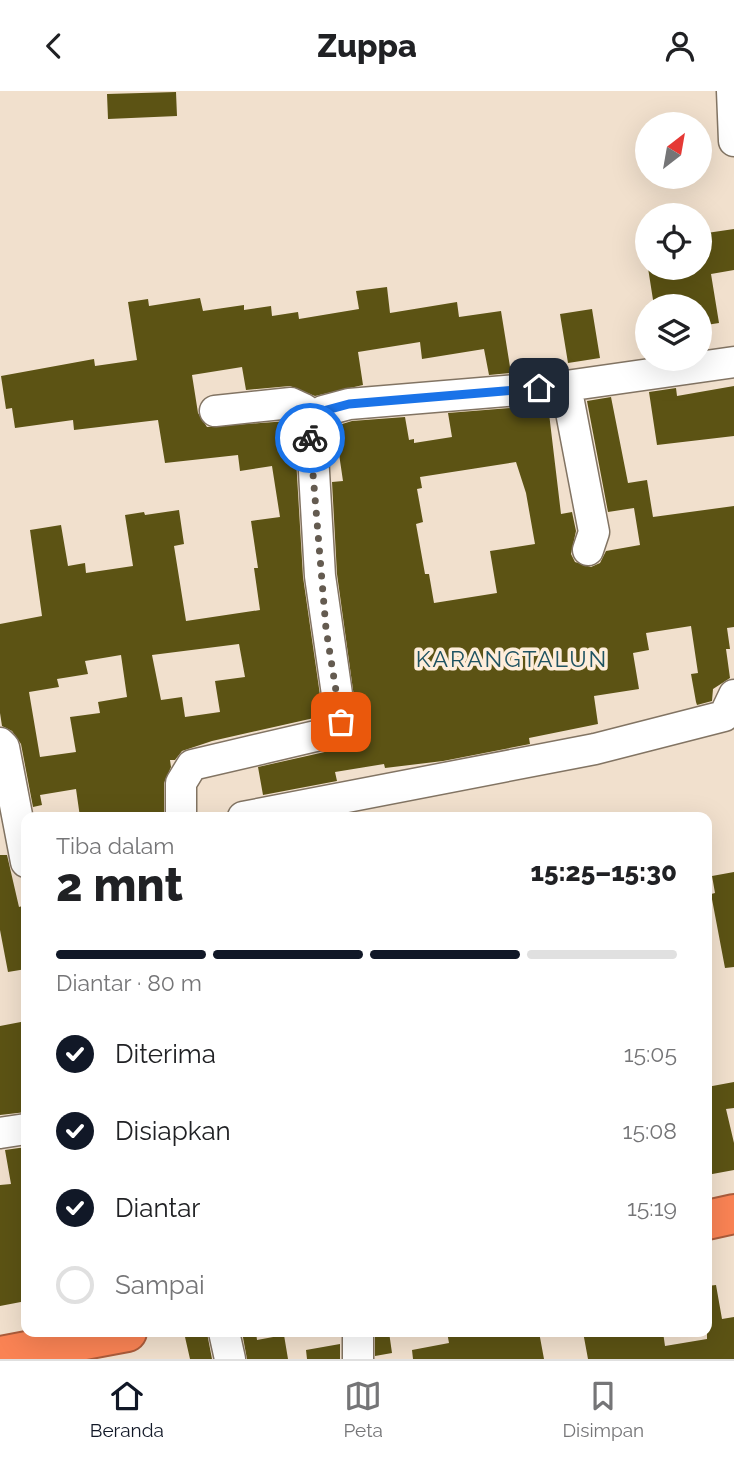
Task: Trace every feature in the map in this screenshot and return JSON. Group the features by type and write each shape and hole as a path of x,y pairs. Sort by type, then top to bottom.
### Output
{"highway":[{"path":"712,1219 734,1214"},
{"path":"0,1356 101,1337"}],"street":[{"path":"732,91 734,141"},
{"path":"311,419 323,411 349,404 566,386 734,362"},
{"path":"566,386 594,533 587,550"},
{"path":"181,812 181,783 192,765 334,732 341,722 320,576 311,419 304,409 291,403 215,411"},
{"path":"268,812 608,745 724,716 734,695"},
{"path":"0,743 4,747 21,837"},
{"path":"0,870 21,864"},
{"path":"0,1133 21,1130"},
{"path":"225,1337 230,1359"},
{"path":"358,1337 358,1359"}],"building":[{"path":"176,92 177,116 108,119 107,94"},
{"path":"734,229 734,270 712,274 712,232"},
{"path":"650,280 712,280 719,323 712,324 712,294 652,294"},
{"path":"387,287 390,313 457,302 459,317 501,311 511,373 489,375 484,349 422,359 420,342 358,352 363,385 315,396 290,386 246,390 242,367 192,375 198,413 207,427 288,421 294,425 303,577 323,716 212,741 182,751 175,760 170,760 171,767 164,783 164,812 79,812 76,789 40,795 42,805 33,807 21,744 12,731 2,726 0,713 0,624 42,616 30,530 61,525 68,566 85,563 86,573 133,566 125,515 179,510 184,544 174,546 186,621 260,610 254,568 258,568 251,521 280,517 272,466 240,471 238,455 165,463 158,420 74,430 73,420 15,428 12,408 6,409 1,376 94,359 95,366 137,360 128,302 148,299 149,306 200,298 203,311 244,305 244,310 271,306 272,316 298,312 299,319 359,309 356,291","holes":["239,644 245,677 215,681 220,712 185,717 182,697 161,700 152,655","121,655 127,697 98,702 100,713 70,717 76,752 40,757 29,692 59,687 57,679 88,674 85,661"]},
{"path":"592,309 600,358 568,363 560,314"},
{"path":"734,386 734,436 657,445 649,392 676,388 677,396"},
{"path":"611,397 628,483 647,480 653,517 734,506 734,627 727,628 730,649 726,649 730,678 713,689 712,701 697,705 696,702 691,674 698,673 691,626 646,633 649,650 633,653 639,689 594,696 598,724 529,738 530,744 443,761 385,768 384,764 335,772 337,781 263,795 258,767 338,749 347,743 358,726 337,574 332,482 343,481 338,447 330,448 329,428 352,421 405,417 409,440 414,439 414,443 452,437 448,413 548,405 561,514 572,512 576,531 571,554 575,562 591,567 600,563 606,551 640,545 634,508 608,512 587,401","holes":["516,462 526,493 535,544 490,551 497,593 434,603 429,574 425,574 416,524 423,522 417,489 422,488 420,477"]},
{"path":"0,855 7,855 21,906 21,970 8,972 0,930"},
{"path":"734,872 734,967 725,968 712,899 712,894 715,893 712,876"},
{"path":"21,1022 21,1113 0,1115 0,1026"},
{"path":"734,1082 734,1108 726,1109 734,1143 734,1170 712,1174 712,1086"},
{"path":"21,1148 21,1302 0,1306 0,1185 11,1184 5,1150"},
{"path":"712,1285 716,1285 722,1319 734,1317 734,1359 588,1359 584,1337 664,1337 665,1346 712,1337"},
{"path":"185,1337 208,1337 212,1359 190,1359"},
{"path":"243,1337 257,1337 257,1340 284,1337 288,1359 247,1359"},
{"path":"375,1337 390,1337 392,1353 375,1356"},
{"path":"448,1337 540,1337 544,1359 413,1359 412,1350 449,1343"},
{"path":"340,1344 340,1359 307,1359 306,1350"}],"way so far":[{"path":"310,438 320,576 341,722"}],"district":[{"name":"KARANGTALUN","path":"512,659"}],"route":[{"path":"310,438 311,419 323,411 349,404 539,388"}]}
